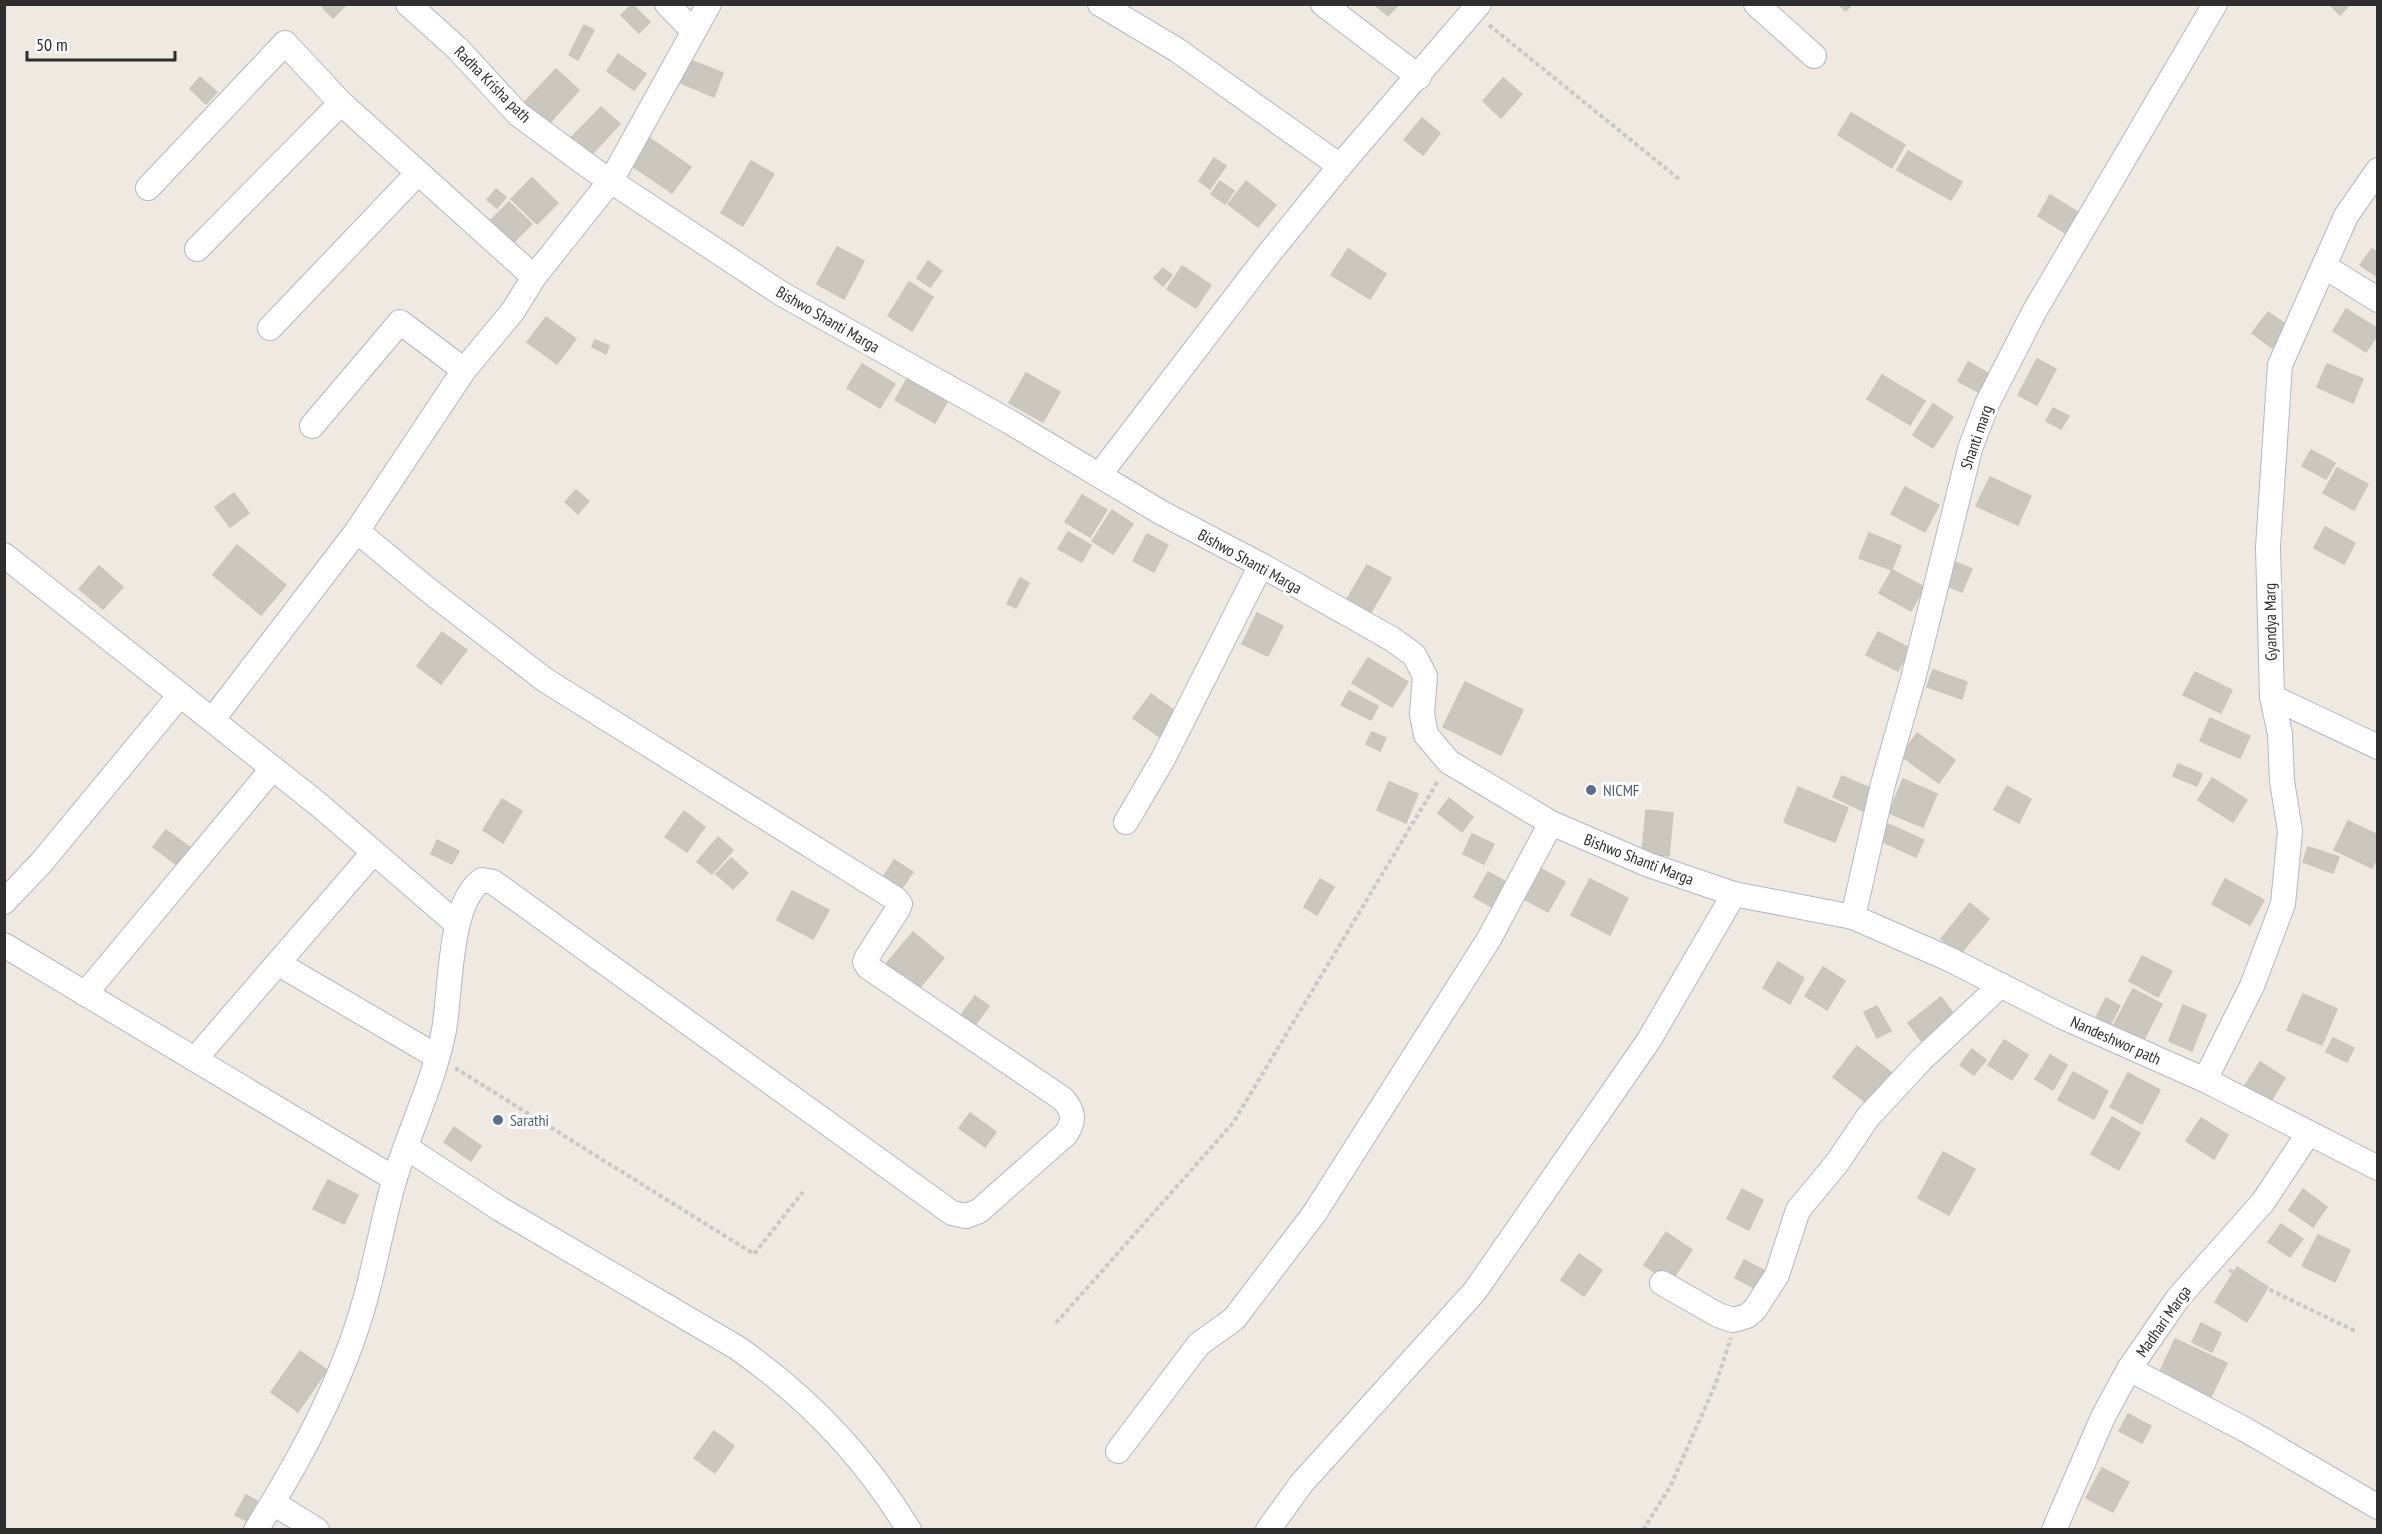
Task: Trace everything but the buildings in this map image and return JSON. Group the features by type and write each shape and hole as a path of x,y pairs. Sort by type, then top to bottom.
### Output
{"street":[{"name":"Radha Krisha path","path":"408,4 458,49 518,114 591,168 612,179"},
{"path":"667,4 693,31"},
{"path":"213,719 357,531 464,370 513,311 534,277 612,179 709,4"},
{"path":"1100,4 1177,50 1340,166"},
{"path":"1323,4 1419,77"},
{"path":"1756,4 1815,56"},
{"name":"Shanti marg","path":"1853,917 1883,784 1913,679 1970,449 1987,404 2034,312 2215,4"},
{"path":"1100,474 1175,372 1340,166 1419,77 1472,7"},
{"path":"148,188 285,43 341,103 417,174 534,277"},
{"path":"197,249 341,103"},
{"name":"Gyandya Marg","path":"2205,1080 2252,986 2283,904 2290,831 2282,781 2280,734 2272,698 2268,547 2280,364 2346,216 2378,170"},
{"path":"270,328 417,174"},
{"name":"Bishwo Shanti Marga","path":"612,179 782,294 1100,474 1162,513 1261,565 1392,639 1414,655 1425,676 1422,714 1426,735 1449,762 1551,823 1649,865 1734,894 1853,917"},
{"path":"2324,266 2378,300"},
{"path":"312,426 400,322 464,370"},
{"path":"256,1530 273,1503 341,1367 365,1301 395,1179 444,1031 456,924 475,884 482,880 493,882 952,1213 966,1216 979,1211 1066,1134 1073,1123 1072,1109 1063,1099 868,967 865,962 867,957 898,909 900,904 896,899 545,680 426,589 357,531"},
{"path":"4,555 213,719 456,924"},
{"path":"1126,822 1163,759 1261,565"},
{"path":"4,902 41,863 180,695"},
{"path":"2272,698 2378,747"},
{"path":"85,994 273,768"},
{"path":"1118,1451 1199,1344 1234,1319 1314,1214 1489,939 1551,823"},
{"path":"195,1059 373,853"},
{"path":"1268,1530 1301,1484 1475,1291 1649,1040 1734,894"},
{"name":"Nandeshwor path","path":"1853,917 1949,959 2063,1017 2205,1080 2378,1168"},
{"path":"4,945 395,1179"},
{"path":"279,964 436,1056"},
{"path":"1662,1283 1718,1315 1735,1320 1747,1316 1761,1303 1777,1275 1798,1210 1837,1163 1868,1117 1922,1059 2001,985"},
{"name":"Madhari Marga","path":"2054,1530 2103,1417 2129,1369 2178,1298 2263,1202 2308,1134"},
{"path":"407,1148 500,1209 736,1347 769,1370 822,1418 860,1460 909,1530"},
{"path":"2129,1369 2256,1435 2378,1507"},
{"path":"273,1503 316,1530"}],"path":[{"path":"1472,7 1678,179"},
{"path":"1056,1323 1233,1123 1449,762"},
{"path":"436,1056 754,1254 802,1192"},
{"path":"2210,1260 2355,1331"},
{"path":"1643,1530 1670,1487 1716,1383 1735,1320"}],"place":[{"name":"NICMF","path":"1591,790"},
{"name":"Sarathi","path":"498,1120"}]}
